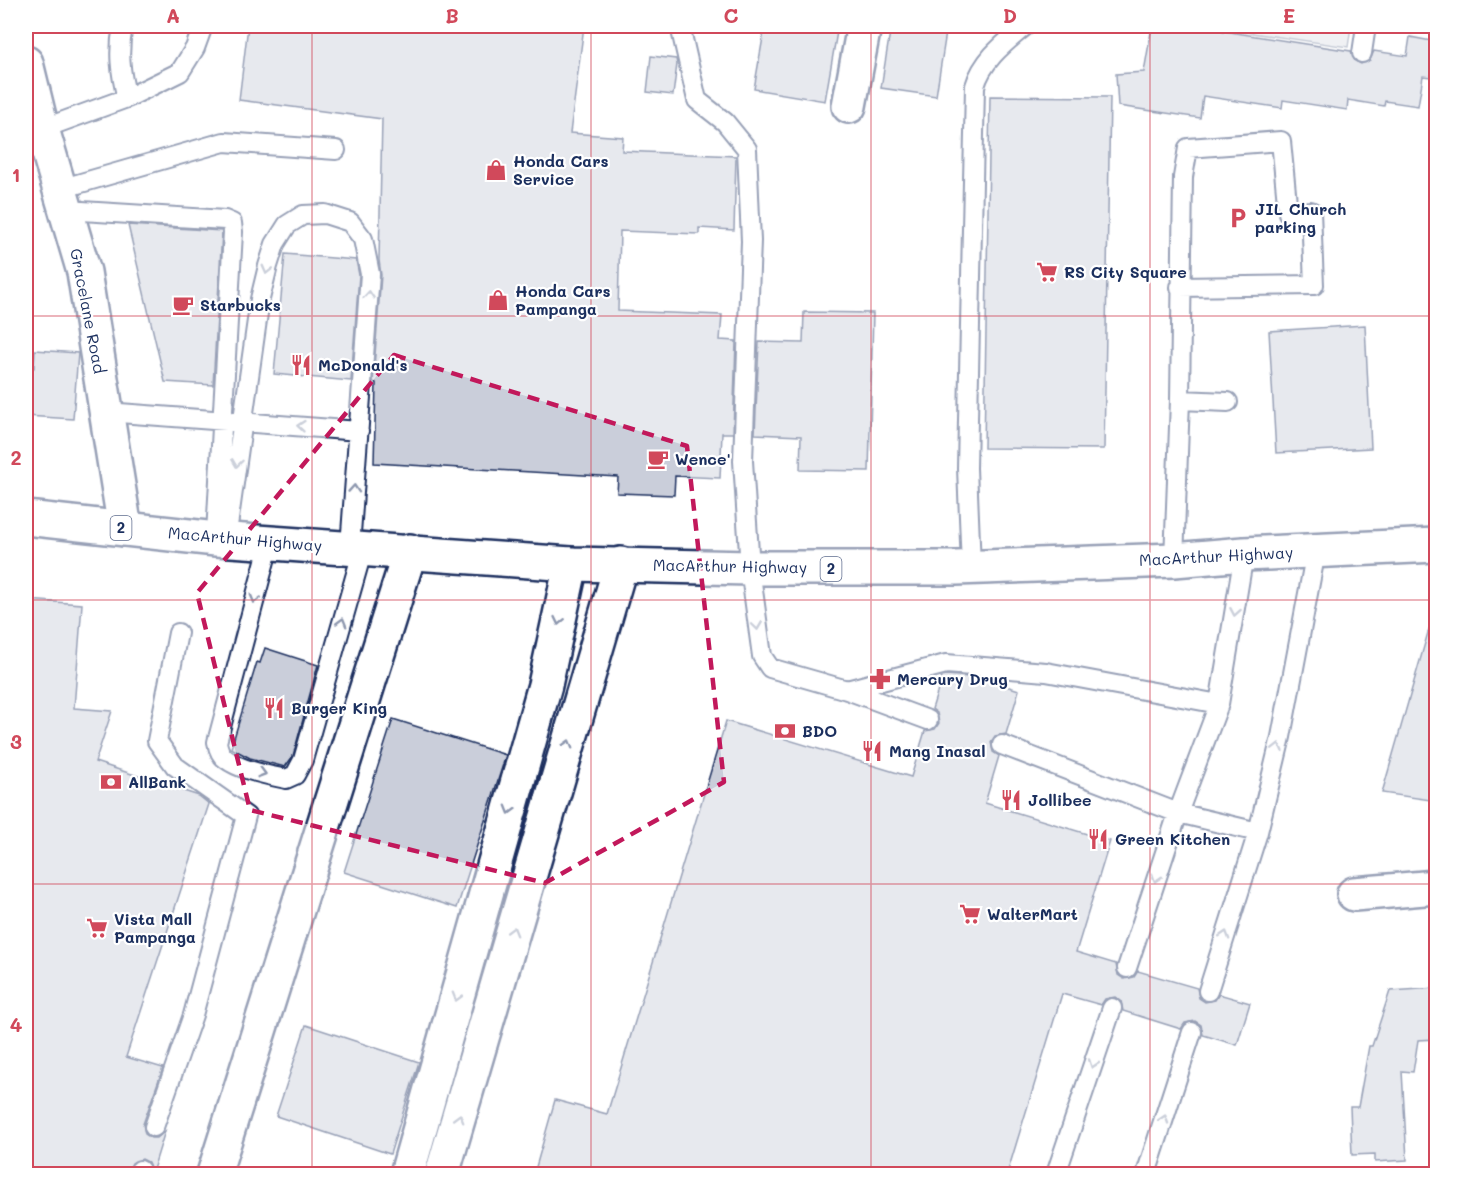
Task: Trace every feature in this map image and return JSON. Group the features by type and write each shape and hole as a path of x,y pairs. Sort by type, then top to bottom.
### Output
{"main road":[{"path":"849,106 864,26"},
{"name":"Gracelane Road","path":"26,63 42,129 84,272 125,529"},
{"name":"MacArthur Highway","path":"26,518 221,539 571,564 750,568 971,567 1174,560 1244,554 1437,545"},
{"path":"214,1174 410,551"},
{"path":"407,1174 545,685 571,564"},
{"path":"442,1174 621,564"},
{"path":"1354,894 1437,887"}],"lane":[{"path":"123,26 120,43 120,71 127,98"},
{"path":"42,129 127,98 180,72 195,48 203,26"},
{"path":"680,26 697,100 724,122 747,149 751,241 743,461 750,568 762,656 771,668 847,690 928,720"},
{"path":"971,567 966,468 975,86 986,62 1025,26"},
{"path":"1362,53 1366,26"},
{"path":"1174,560 1180,400 1180,287 1184,177 1188,148 1281,141 1288,213 1311,211 1314,285 1180,287"},
{"path":"63,200 224,142 336,150"},
{"path":"63,200 225,220 232,223 219,463 221,539"},
{"path":"221,539 243,421 260,299 275,244 287,225 303,215 325,214 350,222 363,239 370,274 359,431 356,548 303,760 295,775 286,779 247,769 226,759 219,751 217,742 270,543"},
{"path":"1180,400 1228,402"},
{"path":"106,412 359,431"},
{"path":"1208,991 1258,832 1281,737 1316,550"},
{"path":"1127,968 1178,813 1219,704 1244,554"},
{"path":"154,1127 193,1014 246,816 175,766 157,741 178,633"},
{"path":"847,690 946,664 1046,672 1219,704"},
{"path":"1002,745 1178,813 1258,832"},
{"path":"1056,1174 1112,1008"},
{"path":"1146,1174 1192,1032"}],"highlighted area":[{"path":"394,355 687,446 724,782 545,883 250,810 197,593"}],"shaded area":[{"path":"1232,26 1351,26 1348,47 1232,30"}],"building":[{"name":"Honda Cars Pampanga","path":"248,26 584,26 570,133 623,137 622,151 736,156 734,230 699,228 699,234 620,231 618,311 722,315 720,340 736,341 733,433 722,433 720,478 675,476 674,495 617,493 618,477 374,463 376,383 373,382 381,275 379,260 382,119 239,100"},
{"path":"765,26 838,26 825,101 754,89"},
{"path":"891,26 947,26 936,96 881,88"},
{"path":"1152,26 1224,26 1223,31 1351,51 1355,61 1361,64 1370,60 1374,51 1407,56 1410,37 1437,42 1437,45 1431,77 1423,76 1418,106 1385,101 1384,106 1348,100 1347,110 1283,100 1282,108 1203,96 1200,118 1118,106 1116,74 1144,72"},
{"path":"651,56 676,59 673,95 647,92"},
{"name":"RS City Square","path":"990,96 1110,97 1104,449 984,448"},
{"name":"Starbucks","path":"128,225 222,231 213,385 165,382"},
{"path":"285,254 356,260 359,275 351,381 274,374"},
{"path":"804,312 873,313 869,471 800,470 801,436 755,434 759,342 803,343"},
{"path":"1365,325 1371,448 1276,453 1269,331"},
{"path":"35,350 78,353 73,419 26,416 26,367 34,368"},
{"name":"Vista Mall Pampanga","path":"26,600 82,604 74,708 112,711 95,762 199,796 209,804 126,1057 163,1068 143,1124 145,1134 151,1138 157,1138 165,1131 152,1173 148,1162 142,1159 132,1163 128,1174 26,1174"},
{"path":"1429,629 1437,630 1437,801 1382,793"},
{"name":"Burger King","path":"265,648 318,665 293,756 285,767 250,758 231,748 257,662 260,663"},
{"path":"947,675 980,678 1019,690 1006,734 995,736 991,742 993,752 999,756 985,803 1110,841 1076,952 1116,964 1118,975 1124,979 1134,977 1138,971 1197,988 1199,998 1205,1002 1215,1000 1219,994 1250,1003 1237,1045 1203,1035 1201,1025 1195,1021 1185,1023 1181,1029 1123,1011 1121,1001 1115,997 1105,999 1101,1005 1062,994 1007,1174 534,1174 555,1100 607,1114 726,721 911,777 925,731 935,729 939,723 937,713 932,709 942,677"},
{"path":"393,719 506,755 457,908 344,872"},
{"path":"1437,988 1437,1039 1418,1040 1413,1072 1402,1071 1407,1160 1375,1162 1375,1154 1352,1155 1350,1107 1358,1107 1369,1046 1372,1046 1390,991"},
{"path":"306,1025 419,1062 390,1154 276,1116"}],"place":[{"name":"Honda Cars Service","path":"496,170"},
{"name":"JIL Church parking","path":"1238,218"},
{"name":"RS City Square","path":"1047,272"},
{"name":"Honda Cars Pampanga","path":"498,300"},
{"name":"Starbucks","path":"183,305"},
{"name":"McDonald's","path":"301,365"},
{"name":"Wence'","path":"658,459"},
{"name":"Mercury Drug","path":"880,679"},
{"name":"Burger King","path":"274,708"},
{"name":"BDO","path":"785,731"},
{"name":"Mang Inasal","path":"872,751"},
{"name":"AllBank","path":"111,782"},
{"name":"Jollibee","path":"1011,800"},
{"name":"Green Kitchen","path":"1098,839"},
{"name":"WalterMart","path":"970,914"},
{"name":"Vista Mall Pampanga","path":"97,928"}]}
